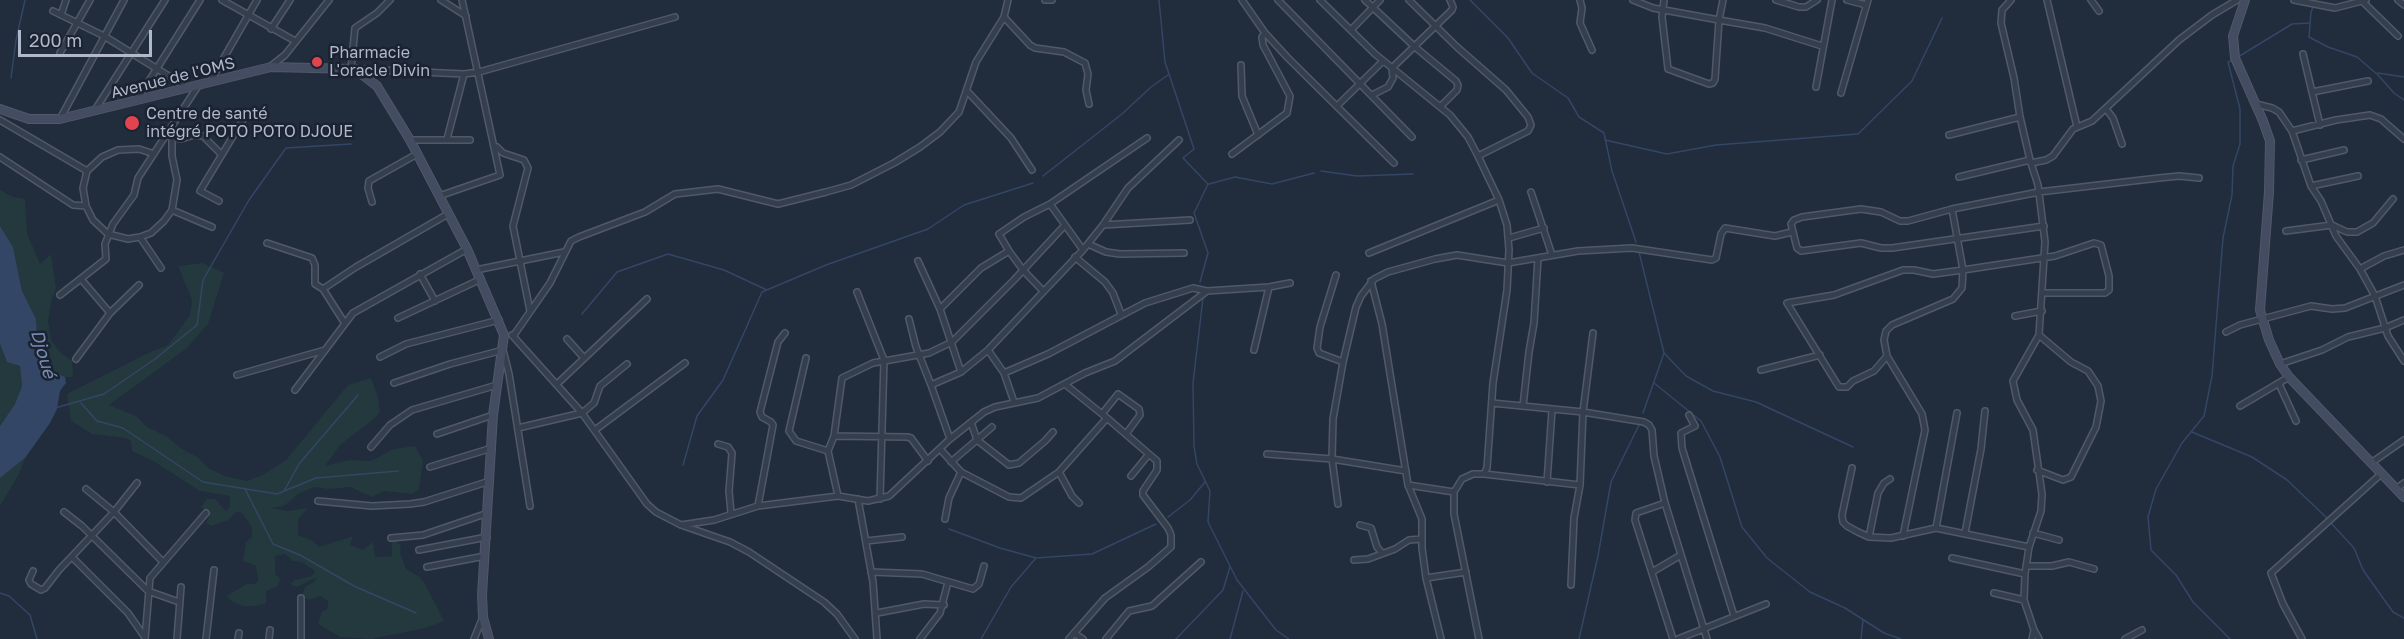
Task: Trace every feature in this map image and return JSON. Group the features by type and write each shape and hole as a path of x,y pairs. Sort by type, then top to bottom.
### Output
{"street":[{"path":"61,15 66,0"},
{"path":"60,53 90,0"},
{"path":"60,119 124,0"},
{"path":"95,111 130,52 165,0"},
{"path":"137,101 200,0"},
{"path":"222,0 295,41"},
{"path":"209,83 257,0"},
{"path":"271,29 290,0"},
{"path":"271,67 285,55 329,0"},
{"path":"353,69 355,28 376,14 390,0"},
{"path":"441,0 466,16"},
{"path":"439,195 500,175 462,0"},
{"path":"514,335 550,283 571,241 645,212 675,194 718,189 778,204 851,184 894,163 940,132 958,112 976,62 1004,17 1008,0"},
{"path":"1045,0 1052,0"},
{"path":"1242,0 1265,33 1394,163"},
{"path":"1278,0 1412,137"},
{"path":"1320,0 1383,61 1441,106 1468,137 1499,200 1509,238 1508,262 1505,314 1493,383 1488,458 1484,474"},
{"path":"1365,0 1458,85 1457,90 1441,106"},
{"path":"1351,30 1380,0"},
{"path":"1408,0 1506,90 1528,117 1531,125 1528,131 1478,156"},
{"path":"1392,68 1452,10 1450,0"},
{"path":"1580,0 1582,8 1580,23 1592,50"},
{"path":"1633,0 1662,9 1773,30 1822,46"},
{"path":"1664,0 1662,9 1668,69 1708,84 1713,83 1715,79 1719,20 1723,0"},
{"path":"1776,0 1806,7 1817,0"},
{"path":"1816,87 1832,0"},
{"path":"1840,93 1867,3 1847,0"},
{"path":"2011,0 2002,10 2001,22 2020,117 2039,192 2044,226 2043,292 2039,335 2013,381 2017,400 2033,429 2042,500 2029,547 2024,600 2039,639"},
{"path":"2047,0 2077,127"},
{"path":"2091,0 2099,10"},
{"path":"1959,177 2030,161 2046,160 2053,156 2067,134 2077,127 2088,124 2185,35 2237,0"},
{"path":"2245,0 2235,28 2234,46 2239,68 2267,131 2271,156 2260,310 2269,340 2289,377 2404,497"},
{"path":"2294,0 2335,8 2364,1 2398,36"},
{"path":"2398,0 2404,5"},
{"path":"53,11 104,36 188,88"},
{"path":"353,69 464,74 479,72 675,17"},
{"path":"1004,17 1035,48 1064,52 1085,63 1088,74 1086,90 1089,104"},
{"path":"1232,154 1287,113 1290,96 1263,45 1262,37 1265,33"},
{"path":"2303,54 2320,125"},
{"path":"1337,106 1383,61"},
{"path":"1241,65 1242,96 1258,135"},
{"name":"Avenue de l'OMS","path":"0,109 28,118 60,119 271,67 353,69"},
{"path":"1372,95 1388,87 1393,78 1392,68"},
{"path":"353,69 377,86 410,140 467,249 504,335 493,415 485,556 483,617 489,639"},
{"path":"447,139 464,74"},
{"path":"2312,92 2368,81"},
{"path":"60,295 106,259 105,244 113,224 134,195 138,178 198,86"},
{"path":"967,91 1011,138 1032,170"},
{"path":"2256,104 2279,112 2292,131 2311,186 2337,236 2375,296 2391,343 2404,359"},
{"path":"2106,108 2113,118 2122,144"},
{"path":"2292,131 2336,120 2370,115 2381,119 2404,139"},
{"path":"1949,135 2020,117"},
{"path":"219,201 200,191 244,118"},
{"path":"0,120 87,171"},
{"path":"154,154 139,149 118,150 102,157 87,171 83,188 86,206 93,220 108,234 128,239 140,237 156,228 172,210 177,180 171,149 172,138 167,132"},
{"path":"172,138 203,136 221,154"},
{"path":"1044,291 1023,270 999,234 1024,217 1050,204 1147,138"},
{"path":"410,140 471,140"},
{"path":"931,385 961,372 988,350 1083,250 1104,225 1128,188 1179,140"},
{"path":"494,141 502,153 524,160 528,168 513,221 530,311"},
{"path":"2301,160 2344,150"},
{"path":"372,202 368,188 369,181 417,154"},
{"path":"0,157 72,205 86,206"},
{"path":"2044,226 1892,248 1881,249 1861,243 1801,251 1797,248 1792,232 1792,221 1811,216 1870,209 1900,221 1908,221 1952,209 2039,192 2179,176 2199,178"},
{"path":"2311,186 2358,176"},
{"path":"1531,192 1552,255"},
{"path":"2286,231 2332,225 2347,232 2361,231 2378,218 2392,199"},
{"path":"1369,253 1499,200"},
{"path":"1050,204 1083,250"},
{"path":"1903,537 1925,430 1922,414 1887,356 1884,340 1886,331 1900,321 1953,299 1962,288 1963,270 1952,209"},
{"path":"172,210 212,227"},
{"path":"323,289 356,267 448,214"},
{"path":"1104,225 1190,220"},
{"path":"838,496 828,451 834,436 842,378 884,360 929,353 952,342 1065,225"},
{"path":"1509,238 1544,228"},
{"path":"1338,504 1332,459 1333,419 1342,362 1356,308 1371,281 1388,272 1457,255 1508,262 1552,255 1632,248 1712,260 1716,258 1721,234 1725,228 1774,236 1792,232"},
{"path":"140,237 161,268"},
{"path":"267,243 312,258 315,284 323,289 344,322"},
{"path":"1887,356 1874,371 1842,388 1835,382 1787,303 1834,295 1903,270 1933,274 1963,270 2055,256 2099,243 2111,286 2109,290 2105,293 2043,292"},
{"path":"1088,244 1106,252 1120,254 1184,253"},
{"path":"295,390 327,350 344,322 370,302 467,249"},
{"path":"2360,269 2384,256 2404,250"},
{"path":"940,309 981,268 1009,251"},
{"path":"476,270 564,252"},
{"path":"1076,257 1105,282 1113,293 1121,314"},
{"path":"1522,406 1534,323 1538,258"},
{"path":"918,261 940,309 961,372"},
{"path":"420,274 435,301"},
{"path":"1336,275 1320,327 1317,348 1319,353 1342,362"},
{"path":"81,279 110,313"},
{"path":"398,318 481,279"},
{"path":"1371,281 1382,324 1408,485 1422,519 1426,578 1441,639"},
{"path":"1004,373 1048,354 1145,303 1193,288 1207,291 1269,287 1290,283"},
{"path":"76,359 110,313 139,285"},
{"path":"2226,332 2311,306 2339,309 2404,285"},
{"path":"1254,350 1269,287"},
{"path":"681,525 714,520 758,506 838,496 880,499 896,491 950,439 984,412 1014,402 1038,398 1129,352 1155,329 1207,291"},
{"path":"856,292 884,360 880,499"},
{"path":"557,384 647,299"},
{"path":"2015,316 2042,311"},
{"path":"909,319 919,355 950,439"},
{"path":"380,357 406,344 499,320"},
{"path":"2280,364 2322,350 2348,337 2385,328 2404,320"},
{"path":"758,506 773,426 771,422 762,417 760,412 778,342 785,333"},
{"path":"1571,585 1574,518 1580,485 1583,412 1593,333"},
{"path":"504,335 514,335 582,413 640,497 656,512 681,525 740,547 824,602 837,614 855,639"},
{"path":"2037,470 2063,480 2071,477 2100,416 2101,400 2098,386 2088,371 2071,362 2039,335"},
{"path":"567,339 584,358"},
{"path":"237,375 327,350"},
{"path":"394,383 450,364 503,350"},
{"path":"503,350 530,506"},
{"path":"988,350 1004,373 1014,402"},
{"path":"1761,370 1820,355"},
{"path":"806,358 789,431 796,441 828,451"},
{"path":"595,430 685,363"},
{"path":"518,428 582,413 594,403 600,386 627,364"},
{"path":"2240,406 2289,377"},
{"path":"2279,384 2296,421"},
{"path":"371,447 390,425 412,410 497,385"},
{"path":"1066,385 1159,464 1143,491 1143,495 1171,535 1171,547 1105,598 1069,639"},
{"path":"1102,414 1118,394 1139,409 1140,415 1126,434"},
{"path":"1492,403 1583,412 1644,422 1649,425 1652,430 1654,456 1665,503 1707,639"},
{"path":"1547,482 1552,410"},
{"path":"1965,533 1981,449 1985,411"},
{"path":"1936,528 1957,413"},
{"path":"437,434 493,415"},
{"path":"1689,415 1695,426 1681,433 1682,448 1734,616"},
{"path":"940,449 962,472 987,487 1015,499 1028,494 1059,472 1107,418"},
{"path":"971,422 977,440 1004,463 1015,465 1046,441 1053,432"},
{"path":"951,462 992,427"},
{"path":"834,436 911,438 928,460"},
{"path":"2371,463 2404,440"},
{"path":"718,444 728,447 732,453 729,492 731,513"},
{"path":"430,467 492,448"},
{"path":"1131,476 1149,454"},
{"path":"1267,454 1332,459 1407,471"},
{"path":"1852,468 1842,515 1843,522 1869,537 1903,537 1936,528 2029,547"},
{"path":"945,519 949,498 962,472"},
{"path":"1059,472 1072,496 1079,503"},
{"path":"1479,639 1454,514 1454,492 1467,476 1484,474 1580,485"},
{"path":"2302,639 2286,612 2271,573 2381,474"},
{"path":"1869,537 1878,493 1884,483 1890,479"},
{"path":"318,501 372,506 410,504 424,502 490,481"},
{"path":"33,572 29,580 30,584 41,590 45,588 114,512 137,483"},
{"path":"2396,489 2404,483"},
{"path":"1408,485 1454,492"},
{"path":"86,489 114,512 163,562"},
{"path":"858,499 871,572 877,639"},
{"path":"1665,503 1636,513 1635,520 1673,639"},
{"path":"64,512 148,591 179,602"},
{"path":"145,638 150,578 206,513"},
{"path":"391,538 423,535 488,513"},
{"path":"1360,525 1371,528 1377,548 1382,553"},
{"path":"2033,533 2059,540"},
{"path":"419,550 487,537"},
{"path":"866,541 902,537"},
{"path":"1354,560 1362,560 1395,549 1409,540 1422,539"},
{"path":"1652,572 1682,555"},
{"path":"427,567 485,556"},
{"path":"72,557 128,613 145,638"},
{"path":"1952,558 2025,574"},
{"path":"1106,639 1129,611 1152,606 1202,562"},
{"path":"2026,567 2052,566 2069,562 2094,569"},
{"path":"871,572 922,574 973,589 977,588 984,566"},
{"path":"206,639 214,570"},
{"path":"1426,578 1466,572"},
{"path":"920,639 940,614 948,582"},
{"path":"177,639 181,587"},
{"path":"1994,593 2024,600"},
{"path":"301,598 301,639"},
{"path":"876,613 924,604 944,605"},
{"path":"1678,639 1766,604"},
{"path":"474,639 483,617"},
{"path":"877,628 882,639"},
{"path":"268,639 270,630"},
{"path":"2032,639 2034,630"},
{"path":"2125,639 2142,630"},
{"path":"1074,633 1083,639"}],"green space":[{"path":"0,190 13,197 25,199 27,233 40,264 51,254 56,289 51,301 48,321 51,340 60,352 72,361 73,377 65,377 44,368 38,348 36,319 22,291 13,247 0,226"},
{"path":"202,263 224,273 208,324 187,348 109,405 136,416 147,427 168,437 180,448 199,458 208,468 225,476 247,481 263,475 286,460 348,385 371,378 378,397 380,412 340,445 325,466 349,460 371,461 394,449 415,446 423,461 419,489 412,494 384,491 372,497 350,487 329,489 314,487 298,494 284,506 271,508 288,511 308,508 298,519 298,535 311,540 319,547 353,536 350,545 363,550 373,542 375,557 382,557 392,556 392,541 396,540 401,546 400,553 406,569 420,577 444,621 425,628 371,639 340,637 318,624 322,612 328,608 328,601 320,596 308,600 302,596 305,587 314,582 317,577 297,587 290,584 295,580 312,576 315,571 301,562 293,561 285,554 275,556 275,574 280,579 278,586 266,591 266,603 243,606 233,602 226,596 247,584 255,584 258,581 256,566 243,561 246,542 252,537 252,527 242,513 236,512 228,520 212,526 206,523 209,517 201,507 207,499 215,499 226,511 230,507 230,496 200,491 153,461 132,451 131,441 126,438 92,434 71,421 67,394 168,345 190,315 192,300 178,266"},
{"path":"0,344 7,362 20,366 22,386 15,404 0,426"},
{"path":"25,458 19,474 0,506 0,478"}],"water":[{"path":"0,226 13,247 22,291 36,319 38,348 48,362 45,368 65,377 66,383 60,391 57,409 50,423 25,458 0,478 0,426 15,404 22,386 20,366 7,362 0,344"}],"waterway":[{"path":"11,78 25,0"},
{"path":"1159,0 1165,62 1194,149 1183,158 1208,184 1194,213 1208,253 1200,282"},
{"path":"1470,0 1508,38 1532,73 1568,98 1579,117 1604,133 1612,171 1636,242"},
{"path":"2314,5 2311,12 2309,37 2328,47 2357,57 2404,100"},
{"path":"1605,140 1667,154 1716,145 1858,134 1912,81 1942,18"},
{"path":"2238,57 2292,24 2309,23"},
{"path":"2230,639 2193,602 2176,575 2151,550 2148,517 2156,489 2182,443 2204,416 2212,376 2223,238 2232,195 2233,166 2240,144 2240,109 2228,62 2231,61"},
{"path":"2378,73 2404,77"},
{"path":"1043,176 1168,75"},
{"path":"55,408 104,394 155,359 197,325 203,280 249,200 286,148 351,144"},
{"path":"1321,171 1357,176 1413,174"},
{"path":"1209,184 1235,177 1272,184 1314,173"},
{"path":"683,465 697,416 723,380 762,292 826,265 928,229 964,205 1033,183"},
{"path":"1639,252 1664,353 1643,413"},
{"path":"582,314 617,272 668,254 724,270 767,290"},
{"path":"1203,298 1193,383 1194,446 1197,464 1210,491 1208,522 1237,580 1276,630 1289,639"},
{"path":"1664,353 1686,376 1713,391 1756,402 1853,447"},
{"path":"1654,383 1701,421 1720,457 1742,527 1767,558 1810,592 1845,608 1884,633 1901,639"},
{"path":"284,491 299,464 358,395"},
{"path":"81,403 97,421 123,428 203,482 277,494 316,478 398,471"},
{"path":"1579,639 1598,556 1611,482 1639,425"},
{"path":"2192,432 2252,457 2287,480 2328,519"},
{"path":"1168,517 1190,500 1205,482"},
{"path":"245,489 273,544 300,555 354,586 416,613"},
{"path":"2331,523 2354,548 2363,570 2393,612 2404,618"},
{"path":"981,639 1011,587 1036,558 1092,554 1156,524"},
{"path":"949,529 1000,548 1036,558"},
{"path":"1176,639 1223,590 1230,567"},
{"path":"1230,639 1243,591"},
{"path":"0,593 9,596 30,615 37,639"},
{"path":"1861,639 1863,620"}],"place":[{"name":"Pharmacie L'oracle Divin","path":"317,62"},
{"name":"Centre de santé intégré POTO POTO DJOUE","path":"132,123"}],"water label":[{"name":"Djoué","path":"43,354"}]}
